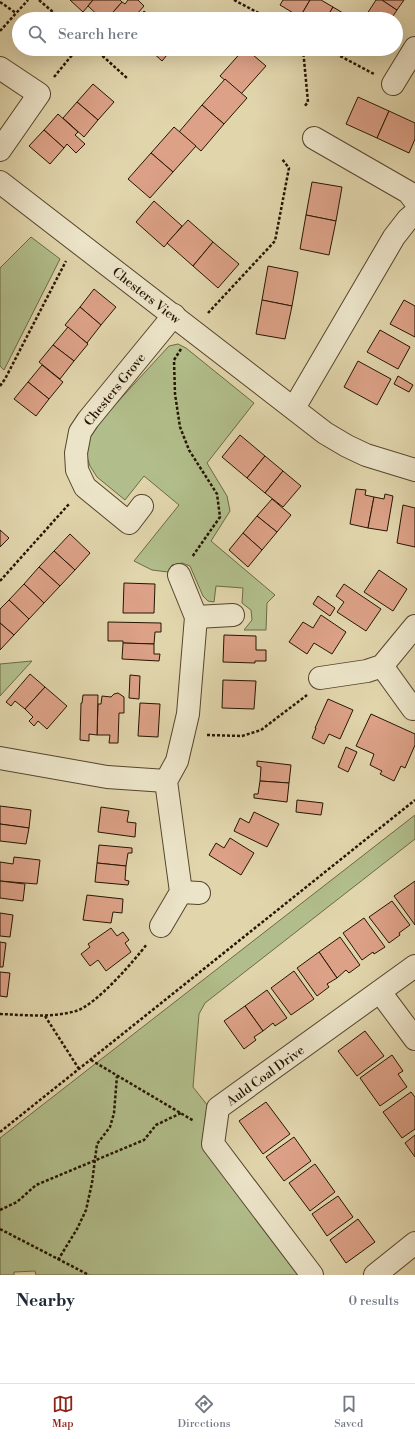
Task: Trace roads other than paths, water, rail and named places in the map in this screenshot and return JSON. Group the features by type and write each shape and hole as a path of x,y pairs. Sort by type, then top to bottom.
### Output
{"street":[{"path":"393,84 415,48"},
{"path":"0,68 40,94 0,150"},
{"path":"314,138 408,192 415,201"},
{"name":"Chesters View","path":"0,182 325,433 366,455 415,470"},
{"path":"294,408 394,237 408,219 415,213"},
{"name":"Chesters Grove","path":"142,506 129,523 84,486 77,470 76,453 80,432 93,413 174,316"},
{"path":"161,926 190,892 166,781 177,761 188,714 196,616 179,576"},
{"path":"196,616 233,615"},
{"path":"320,678 367,671 382,666 415,626"},
{"path":"382,666 414,709"},
{"path":"0,758 107,778 166,781"},
{"name":"Auld Coal Drive","path":"312,1275 213,1144 218,1108 415,966"},
{"path":"380,992 415,1039"},
{"path":"375,1275 415,1243"}]}
